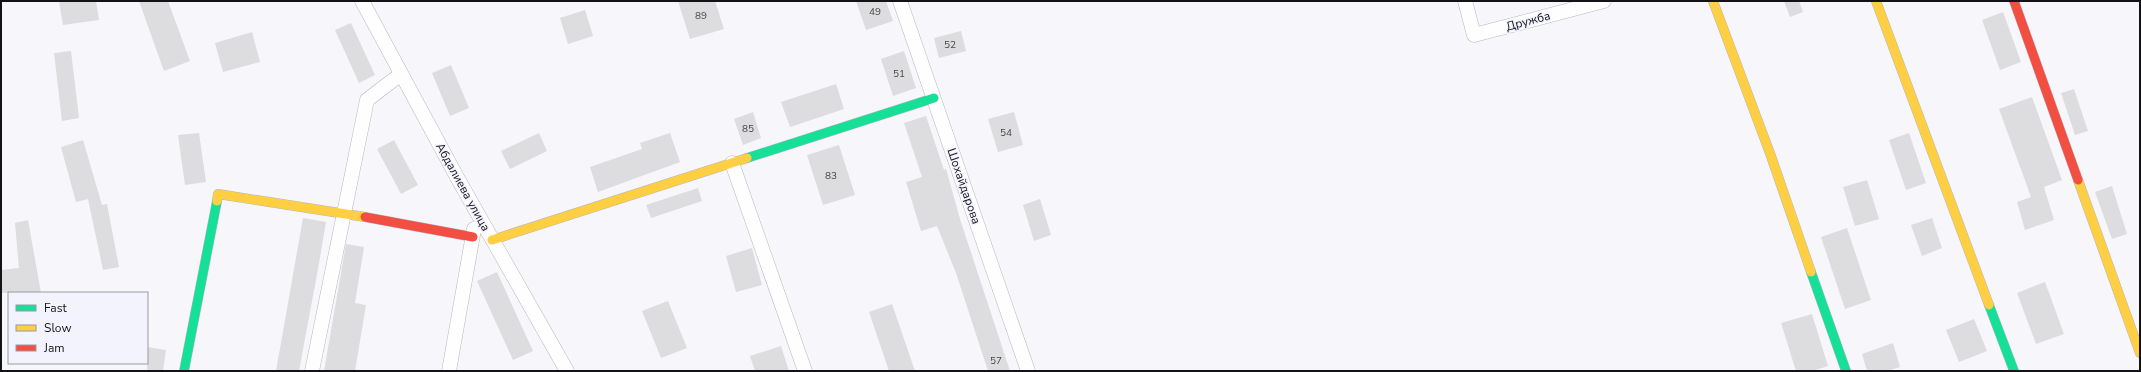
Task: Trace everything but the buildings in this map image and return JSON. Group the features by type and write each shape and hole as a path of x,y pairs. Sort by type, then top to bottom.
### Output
{"street":[{"name":"Абдалиева улица","path":"362,1 477,213 566,371"},
{"name":"Шохайдарова","path":"900,1 1028,371"},
{"name":"Дружба","path":"1465,1 1474,35 1604,1"},
{"path":"1713,1 1771,156 1846,371"},
{"path":"1876,1 2014,371"},
{"path":"2014,1 2140,353"},
{"path":"312,371 367,100 401,74"},
{"path":"492,240 934,98"},
{"path":"732,163 805,371"},
{"path":"184,371 218,194 344,213 473,237"},
{"path":"449,371 477,213"}],"traffic: fast":[{"path":"747,158 934,98"},
{"path":"184,371 217,201"},
{"path":"1811,272 1846,371"},
{"path":"1989,305 2014,371"}],"traffic: slow":[{"path":"1713,1 1771,156 1811,272"},
{"path":"1876,1 1989,305"},
{"path":"492,240 747,158"},
{"path":"2078,180 2140,353"},
{"path":"217,201 218,194 365,217"}],"traffic: jam":[{"path":"2014,1 2078,180"},
{"path":"365,217 473,237"}]}
